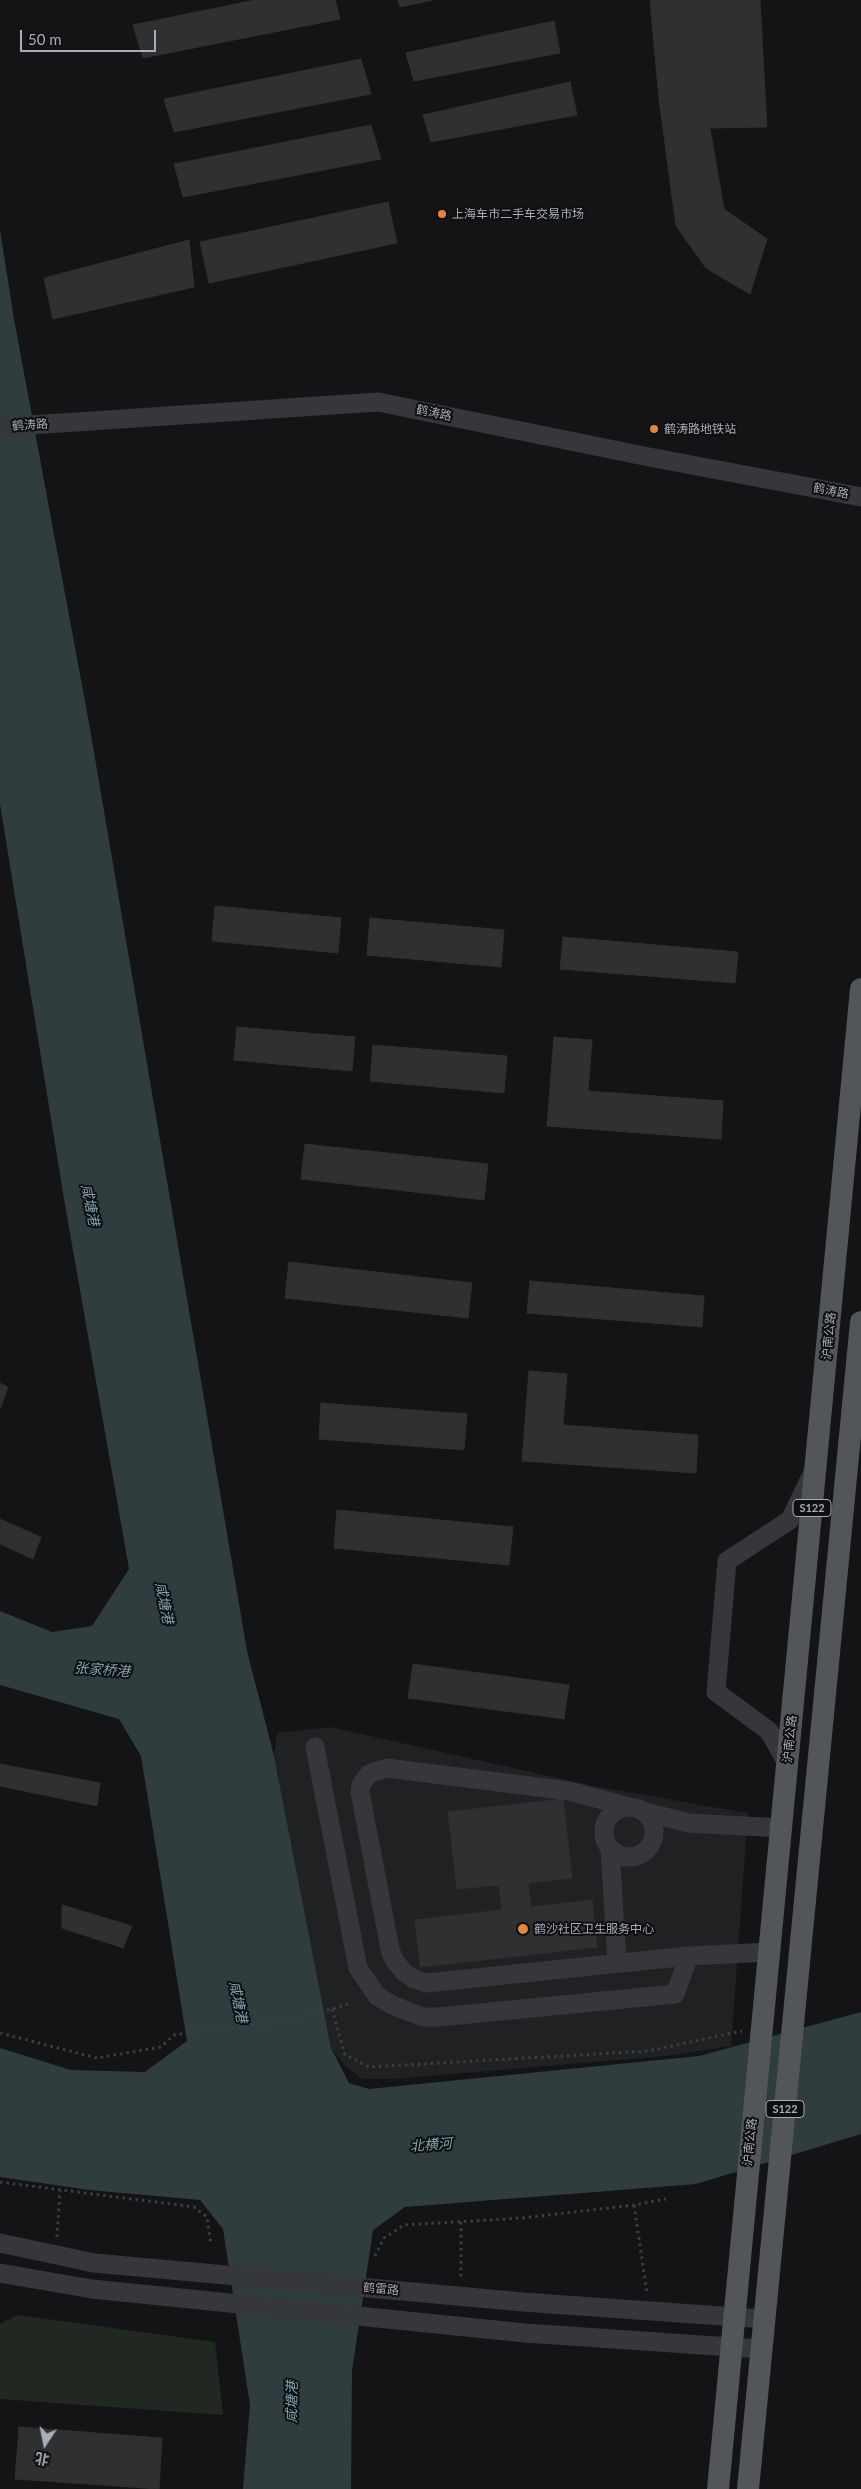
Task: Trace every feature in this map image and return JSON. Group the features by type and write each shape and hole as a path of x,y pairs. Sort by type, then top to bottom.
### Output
{"main road":[{"name":"沪南公路","path":"718,2489 861,989"},
{"name":"S122","path":"748,2489 861,1322"}],"street":[{"name":"鹤涛路","path":"0,427 378,402 649,457 861,496"},
{"path":"787,1762 769,1732 716,1692 727,1562 790,1520 816,1466"},
{"path":"315,1747 358,1968 377,1996 392,2005 423,2016 439,2017 675,1994 689,1956"},
{"path":"769,1952 689,1956 427,1983 414,1979 399,1966 390,1949 361,1785 369,1774 387,1768 569,1791 689,1822 781,1828"},
{"path":"610,1848 623,1856 631,1857 646,1851 655,1836 651,1819 637,1809 621,1808 608,1818 604,1833 610,1848 617,1964"},
{"name":"鹤雷路","path":"0,2243 94,2263 523,2302 764,2319"},
{"path":"0,2274 92,2289 525,2333 761,2349"}],"path":[{"path":"0,2033 97,2058 162,2047 174,2035 293,2020 352,2003"},
{"path":"332,2009 345,2055 369,2068 648,2051 762,2027"},
{"path":"0,2182 194,2207 208,2217 211,2245"},
{"path":"56,2255 60,2190"},
{"path":"375,2256 384,2238 404,2225 522,2218 634,2205 666,2199"},
{"path":"634,2205 650,2311"},
{"path":"460,2222 461,2296"}],"shaded area":[{"name":"鹤沙社区卫生服务中心","path":"330,1727 598,1787 748,1813 731,2046 666,2056 394,2079 362,2079 345,2066 331,2048 274,1756 277,1733"},
{"path":"18,2315 215,2342 223,2415 0,2399 0,2324"}],"water":[{"path":"0,230 14,319 89,723 247,1651 274,1756 331,2048 349,2083 369,2089 699,2056 861,2012 861,2134 696,2184 405,2207 373,2230 352,2371 351,2489 243,2489 250,2405 223,2229 200,2200 89,2190 0,2177 0,2048 71,2070 145,2072 187,2041 141,1756 119,1719 0,1685 0,1611 52,1632 92,1626 129,1569 64,1199 0,804"}],"building":[{"path":"255,0 335,0 340,19 143,58 133,25"},
{"path":"398,0 433,0 400,7"},
{"path":"650,0 760,0 767,127 710,128 724,209 767,239 750,294 706,268 676,226 659,99"},
{"path":"554,21 560,53 414,81 406,53"},
{"path":"361,59 371,94 174,132 164,99"},
{"path":"570,82 577,115 431,142 423,115"},
{"path":"371,125 381,159 183,197 174,164"},
{"path":"388,202 397,243 209,283 200,242"},
{"path":"189,240 194,287 53,319 44,278"},
{"path":"215,906 341,918 338,953 212,941"},
{"path":"370,918 504,930 501,967 367,955"},
{"path":"563,937 738,952 735,983 560,969"},
{"path":"237,1027 355,1037 352,1071 234,1060"},
{"path":"554,1037 592,1040 588,1091 723,1101 721,1139 547,1126"},
{"path":"373,1045 507,1056 504,1093 370,1081"},
{"path":"305,1144 488,1164 484,1200 301,1179"},
{"path":"289,1262 472,1283 468,1318 285,1298"},
{"path":"530,1281 704,1296 702,1327 527,1313"},
{"path":"529,1371 567,1374 563,1425 698,1435 696,1473 522,1461"},
{"path":"0,1383 8,1387 0,1409"},
{"path":"321,1403 467,1414 464,1450 319,1439"},
{"path":"337,1510 513,1527 509,1565 334,1548"},
{"path":"0,1519 41,1537 33,1559 0,1544"},
{"path":"413,1664 569,1685 564,1719 408,1698"},
{"path":"0,1764 100,1783 97,1806 0,1786"},
{"path":"563,1799 572,1878 528,1883 531,1907 592,1900 597,1947 420,1967 415,1920 502,1910 499,1885 457,1889 448,1812"},
{"path":"62,1905 132,1926 123,1948 62,1928"},
{"path":"19,2427 162,2438 159,2489 15,2479"}],"place":[{"name":"上海车市二手车交易市场","path":"442,214"},
{"name":"鹤涛路地铁站","path":"654,429"},
{"name":"鹤沙社区卫生服务中心","path":"523,1929"}],"water label":[{"name":"咸塘港","path":"90,1205"},
{"name":"咸塘港","path":"164,1603"},
{"name":"张家桥港","path":"102,1670"},
{"name":"咸塘港","path":"238,2002"},
{"name":"北横河","path":"431,2145"},
{"name":"咸塘港","path":"292,2402"}]}
